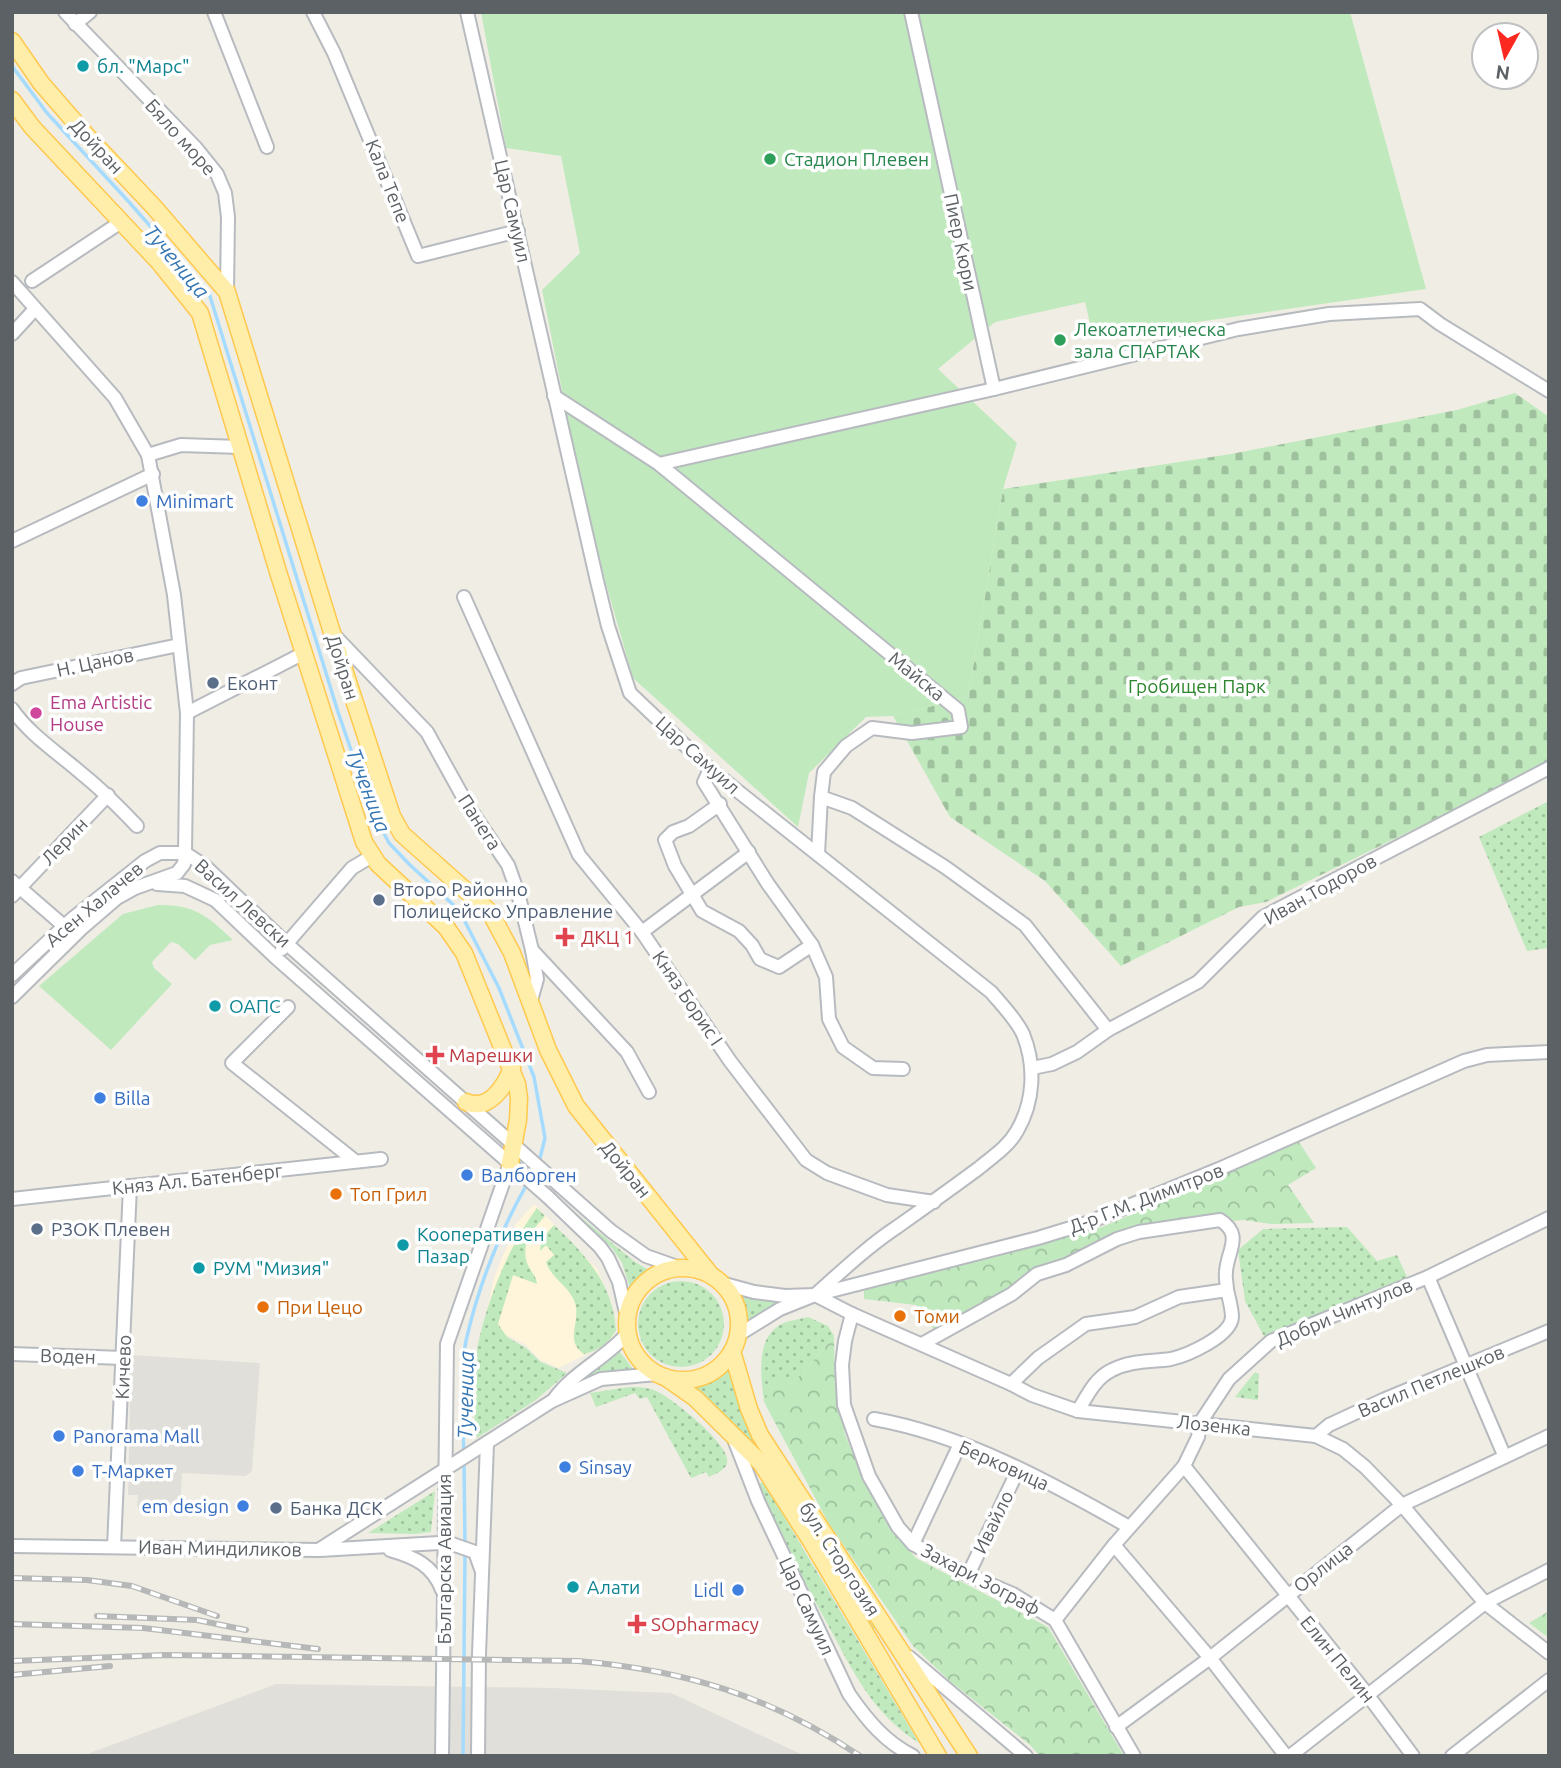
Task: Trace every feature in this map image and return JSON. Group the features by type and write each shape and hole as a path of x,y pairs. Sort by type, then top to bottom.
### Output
{"main road":[{"name":"Дойран","path":"12,41 41,83 86,136 154,207 228,292 332,633 392,816 402,834 490,912 512,953 548,1050 576,1106 715,1279"},
{"name":"Дойран","path":"12,100 32,127 159,262 200,313 364,842 372,856 456,939 512,1068 519,1098 510,1163"},
{"path":"466,1102 477,1105 493,1097 506,1083 512,1068"},
{"path":"680,1268 696,1269 715,1279 731,1294 739,1321 738,1335 732,1352 723,1364 703,1376 681,1380 661,1376 643,1364 633,1350 627,1325 631,1302 645,1283 665,1270 680,1268"},
{"name":"бул. Сторгозия","path":"732,1352 749,1409 760,1435 969,1756"},
{"name":"бул. Сторгозия","path":"661,1376 695,1398 761,1463 811,1541 938,1756"}],"street":[{"name":"Бяло море","path":"65,12 196,148 217,174 225,193 228,217 228,292"},
{"path":"75,24 90,12"},
{"path":"214,12 267,148"},
{"name":"Кала Тепе","path":"313,12 334,52 418,256 518,231"},
{"name":"Цар Самуил","path":"467,12 608,626 630,693 710,769 991,992 1022,1032 1032,1068 1028,1107 1016,1133 999,1153 866,1249 816,1295"},
{"name":"Пиер Кюри","path":"911,12 994,389"},
{"path":"32,281 121,222"},
{"name":"Васил Левски","path":"12,282 115,398 148,455 174,596 187,713 186,853 198,860 287,944 632,1248 657,1261 680,1268"},
{"path":"12,334 36,309"},
{"path":"659,464 994,389 1238,329 1329,314 1420,309 1549,391"},
{"name":"Майска","path":"554,396 659,464 958,710 961,727 912,733 872,728 846,746 824,772 821,797"},
{"path":"148,455 181,445 240,447"},
{"path":"12,541 153,474"},
{"name":"Княз Борис I","path":"464,597 579,855 642,932 730,1061 806,1160 827,1173 887,1195 934,1202"},
{"name":"Панега","path":"332,633 427,733 468,806 508,865 518,892 532,950 627,1052 649,1092"},
{"name":"Н. Цанов","path":"12,684 21,678 179,645"},
{"path":"187,713 304,653"},
{"path":"12,709 47,745 108,795 137,826"},
{"name":"Иван Тодоров","path":"1032,1068 1052,1064 1077,1052 1108,1030 1198,982 1263,917 1549,768"},
{"path":"710,769 704,782 768,884 812,946 826,977 829,1019 843,1047 873,1068 903,1069"},
{"name":"Лерин","path":"15,888 108,795"},
{"path":"818,854 821,797 852,808 945,867 1025,926 1108,1030"},
{"path":"720,804 689,827 673,832 665,840 675,866 702,911 739,931 760,959 779,967 812,946"},
{"path":"642,932 749,852"},
{"name":"Асен Халачев","path":"12,975 65,926 145,861 160,853 186,853 184,864 177,873 117,898 81,929 12,997"},
{"path":"275,957 352,868 372,856"},
{"name":"Васил Левски","path":"143,886 173,884 206,895 548,1197 608,1258 619,1282 627,1325"},
{"path":"15,888 65,926"},
{"path":"530,1004 537,979 532,950"},
{"path":"288,1007 232,1063 355,1161"},
{"name":"Д-р Г.М. Димитров","path":"738,1335 780,1309 816,1295 1087,1223 1219,1170 1464,1061 1488,1055 1549,1052"},
{"name":"Княз Ал. Батенберг","path":"12,1199 381,1158"},
{"name":"Българска Авиация","path":"442,1756 449,1544 446,1354 449,1333 510,1163"},
{"name":"Кичево","path":"114,1547 131,1186"},
{"name":"Добри Чинтулов","path":"1055,1619 1129,1527 1184,1466 1198,1437 1200,1423 1229,1379 1271,1341 1428,1277 1549,1218"},
{"path":"922,1344 1012,1294 1037,1274 1066,1265 1117,1239 1220,1220 1227,1224 1234,1238 1226,1273 1232,1319 1224,1332 1173,1358 1133,1362 1110,1371 1094,1384 1078,1411"},
{"path":"1428,1277 1504,1455"},
{"path":"715,1279 764,1293 816,1295"},
{"path":"1011,1384 1038,1358 1086,1324 1135,1317 1179,1297 1227,1290"},
{"name":"Лозенка","path":"816,1295 852,1314 1032,1395 1078,1411 1316,1436 1343,1450 1365,1467 1402,1505 1485,1603 1549,1653"},
{"name":"Захари Зограф","path":"852,1314 842,1365 844,1405 869,1476 898,1527 914,1544 968,1575 1013,1594 1055,1619 1133,1756"},
{"name":"Иван Миндиликов","path":"552,1401 564,1387 610,1351 627,1325"},
{"name":"Васил Петлешков","path":"1316,1436 1329,1425 1383,1400 1549,1331"},
{"name":"Воден","path":"12,1354 123,1358"},
{"name":"Иван Миндиликов","path":"12,1546 320,1549 552,1401 601,1380 661,1376"},
{"name":"Берковица","path":"873,1419 902,1424 960,1444 1018,1470 1129,1527"},
{"name":"Цар Самуил","path":"733,1434 758,1501 849,1694 885,1738 913,1756"},
{"name":"Орлица","path":"1116,1727 1210,1658 1402,1505 1549,1436"},
{"path":"914,1544 960,1444"},
{"name":"Българска Авиация","path":"478,1756 482,1446"},
{"name":"Елин Пелин","path":"1184,1466 1233,1524 1413,1756"},
{"name":"Ивайло","path":"968,1575 1018,1470"},
{"path":"320,1549 449,1544 472,1550 481,1569"},
{"path":"1114,1545 1210,1658 1288,1756 1485,1603 1549,1570"},
{"path":"383,1548 425,1564 439,1582 445,1605"},
{"path":"898,1648 1026,1756"},
{"path":"1452,1756 1549,1680"}],"shaded area":[{"path":"534,1204 597,1269 611,1302 616,1325 614,1336 604,1345 559,1368 540,1360 526,1345 499,1331 486,1316 494,1278 516,1224"},
{"path":"131,1355 260,1363 252,1471 246,1476 182,1473 180,1513 140,1512 137,1505 138,1495 128,1495"},
{"path":"276,1684 552,1688 671,1693 805,1756 82,1756"}],"green space":[{"path":"481,12 1350,12 1426,289 1093,337 1085,302 995,322 938,369 1017,443 1003,489 968,697 893,716 866,717 809,773 798,827 633,678 606,584 576,460 542,290 580,253 561,156 506,148"},
{"name":"Гробищен Парк","path":"1515,393 1549,417 1549,763 1266,902 1239,907 1121,966 1045,881 950,817 893,716 968,697 1003,489 1231,454 1457,410"},
{"path":"1549,801 1549,948 1527,951 1479,837"},
{"path":"158,905 182,907 200,913 233,940 210,945 195,960 178,944 171,942 152,962 154,968 172,984 111,1050 39,986 123,914"},
{"path":"1299,1142 1316,1168 1288,1185 1314,1223 1271,1224 1244,1220 1126,1233 1063,1259 935,1331 916,1305 864,1299 864,1287 1102,1227"},
{"path":"537,1181 635,1262 649,1270 630,1288 622,1263 612,1248"},
{"path":"537,1208 545,1216 532,1232 525,1249 527,1263 537,1284 513,1275 498,1324 507,1337 526,1348 541,1362 567,1373 536,1400 477,1438 473,1386 486,1312 503,1267"},
{"path":"554,1225 587,1259 610,1298 616,1330 607,1342 589,1353 584,1354 575,1343 576,1310 573,1297 548,1268 546,1262 554,1255 546,1245 540,1251 541,1240"},
{"path":"1347,1227 1377,1261 1397,1255 1407,1277 1399,1283 1265,1338 1245,1301 1238,1250 1263,1229"},
{"path":"673,1281 689,1281 712,1293 721,1307 724,1324 721,1341 712,1355 689,1367 673,1367 657,1360 645,1348 638,1332 638,1316 645,1300 657,1288"},
{"path":"740,1290 783,1302 765,1310 749,1325"},
{"path":"808,1317 828,1326 834,1336 804,1372 790,1384 779,1375 764,1402 761,1368 764,1346 769,1336 786,1322"},
{"path":"834,1336 835,1382 845,1435 868,1489 891,1531 916,1558 1048,1627 1124,1756 1040,1756 1029,1744 951,1682 913,1646 829,1524 764,1402 779,1374 790,1384 804,1372"},
{"path":"620,1352 633,1369 585,1377"},
{"path":"734,1364 783,1481 875,1629 872,1631 767,1465 693,1387 714,1379"},
{"path":"1255,1372 1259,1374 1258,1400 1235,1397"},
{"path":"629,1387 656,1391 675,1403 721,1446 727,1456 726,1466 709,1477 706,1472 691,1478 647,1397 640,1399 635,1393 596,1407 590,1393"},
{"path":"764,1483 919,1743 889,1719 856,1676 756,1486"},
{"path":"435,1491 431,1532 368,1533"},
{"path":"1549,1611 1549,1638 1529,1623"}],"waterway":[{"name":"Тученица","path":"12,66 47,113 209,293 338,712 372,811 389,843 459,910 499,988 534,1077 545,1138 539,1162"},
{"name":"Тученица","path":"464,1455 462,1383 466,1341 491,1260 527,1184"},
{"name":"Тученица","path":"464,1462 465,1546"},
{"name":"Тученица","path":"463,1756 465,1553"}],"railway":[{"path":"12,1578 87,1580 132,1586 217,1616"},
{"path":"97,1616 197,1620 246,1630"},
{"path":"12,1624 143,1628 318,1649"},
{"path":"12,1661 166,1655 578,1661 617,1665 655,1671 725,1689 793,1717 860,1756"},
{"path":"12,1675 110,1666"}],"place":[{"name":"бл. \"Марс\"","path":"83,66"},
{"name":"Стадион Плевен","path":"770,159"},
{"name":"Лекоатлетическа зала СПАРТАК","path":"1060,340"},
{"name":"Minimart","path":"142,501"},
{"name":"Еконт","path":"213,683"},
{"name":"Ema Artistic House","path":"36,713"},
{"name":"Второ Районно Полицейско Управление","path":"379,900"},
{"name":"ДКЦ 1","path":"565,937"},
{"name":"ОАПС","path":"215,1006"},
{"name":"Марешки","path":"435,1055"},
{"name":"Billa","path":"100,1098"},
{"name":"Валборген","path":"467,1175"},
{"name":"Топ Грил","path":"336,1194"},
{"name":"РЗОК Плевен","path":"37,1229"},
{"name":"Кооперативен Пазар","path":"403,1245"},
{"name":"РУМ \"Мизия\"","path":"199,1268"},
{"name":"При Цецо","path":"263,1307"},
{"name":"Томи","path":"900,1316"},
{"name":"Panorama Mall","path":"59,1436"},
{"name":"Sinsay","path":"565,1467"},
{"name":"Т-Маркет","path":"78,1471"},
{"name":"em design","path":"243,1506"},
{"name":"Банка ДСК","path":"276,1508"},
{"name":"Алати","path":"573,1587"},
{"name":"Lidl","path":"738,1590"},
{"name":"SOpharmacy","path":"637,1624"}]}
